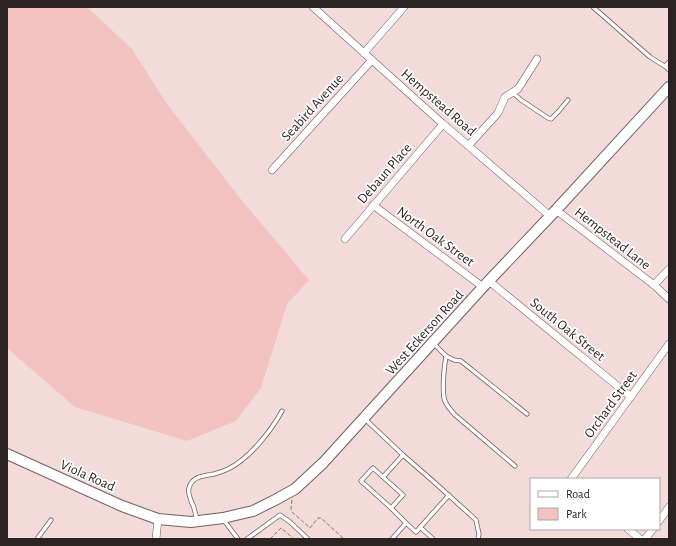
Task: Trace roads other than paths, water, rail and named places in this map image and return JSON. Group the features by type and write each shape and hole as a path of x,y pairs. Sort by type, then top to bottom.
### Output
{"street":[{"name":"Hempstead Road","path":"313,7 443,124 553,213"},
{"path":"364,53 404,7"},
{"path":"469,145 498,113 505,97 518,89 537,59"},
{"name":"Seabird Avenue","path":"272,170 372,60"},
{"name":"West Eckerson Road","path":"158,519 190,522 223,518 253,511 295,489 323,463 486,284 669,87"},
{"name":"Debaun Place","path":"344,239 443,124"},
{"name":"North Oak Street","path":"373,205 486,284"},
{"name":"Hempstead Lane","path":"553,213 654,286"},
{"path":"669,269 654,286 669,299"},
{"name":"South Oak Street","path":"486,284 631,397"},
{"name":"Orchard Street","path":"572,478 669,344"},
{"name":"Viola Road","path":"7,454 122,506 158,519"},
{"path":"660,520 669,507"},
{"path":"156,539 158,519"},
{"path":"629,530 640,539"},
{"path":"646,539 652,530"}],"lane":[{"path":"593,7 650,57 669,70"},
{"path":"665,66 669,62"},
{"path":"512,92 521,100 551,119 568,100"},
{"path":"432,343 446,356 454,360 461,361 527,414"},
{"path":"446,356 444,372 444,398 448,407 454,414 515,466"},
{"path":"197,521 188,491 192,482 200,476 214,474 228,469 241,460 266,435 282,412"},
{"path":"364,418 476,520 479,534 478,539"},
{"path":"383,477 403,455"},
{"path":"391,508 403,495 373,468 361,481 416,532 449,495"},
{"path":"247,539 280,516 290,522 308,539"},
{"path":"223,518 238,539"},
{"path":"37,539 51,520"},
{"path":"392,539 406,523"},
{"path":"420,528 433,539"}]}
